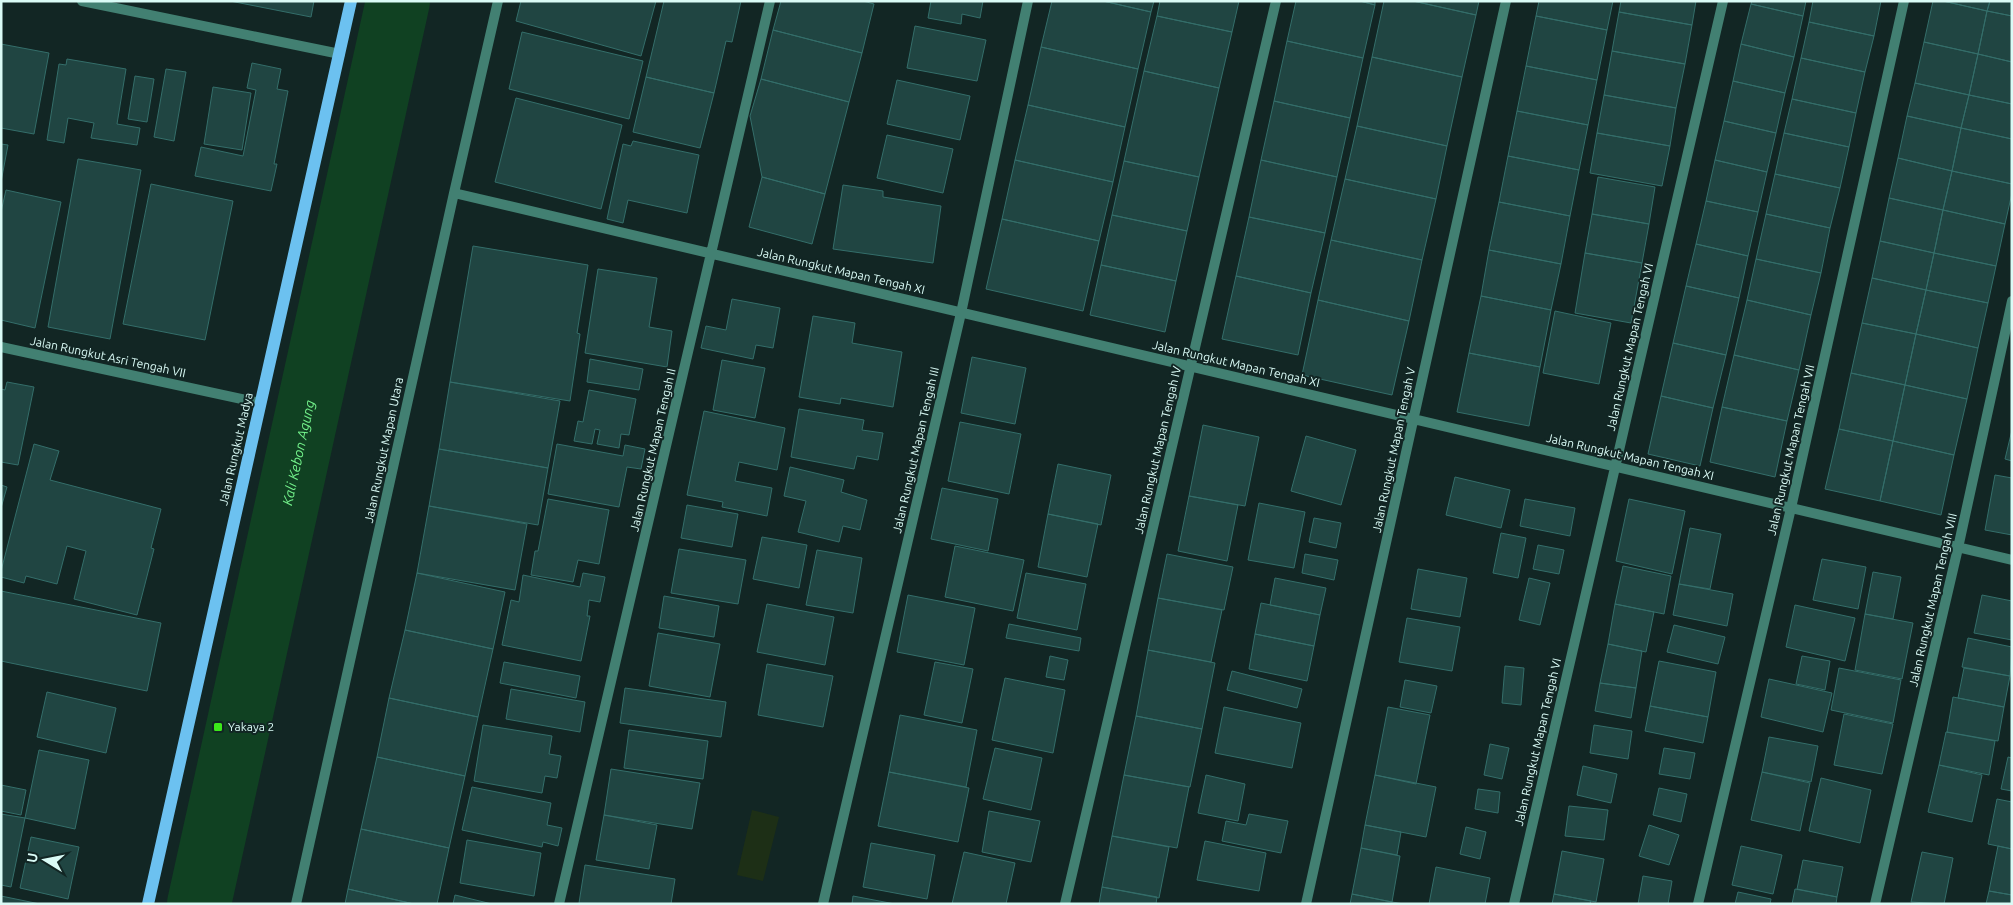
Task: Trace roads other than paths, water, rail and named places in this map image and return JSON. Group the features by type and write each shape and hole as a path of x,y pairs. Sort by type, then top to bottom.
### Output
{"main road":[{"name":"Jalan Rungkut Madya","path":"148,904 351,1"}],"street":[{"path":"82,1 340,54"},
{"name":"Jalan Rungkut Mapan Utara","path":"296,904 498,1"},
{"name":"Jalan Rungkut Mapan Tengah II","path":"559,904 770,1"},
{"name":"Jalan Rungkut Mapan Tengah III","path":"823,904 961,312 1028,1"},
{"name":"Jalan Rungkut Mapan Tengah IV","path":"1065,904 1276,1"},
{"name":"Jalan Rungkut Mapan Tengah V","path":"1306,904 1506,1"},
{"name":"Jalan Rungkut Mapan Tengah VI","path":"1514,904 1723,1"},
{"name":"Jalan Rungkut Mapan Tengah VII","path":"1698,904 1791,508 1904,1"},
{"name":"Jalan Rungkut Mapan Tengah XI","path":"454,194 2012,560"},
{"name":"Jalan Rungkut Mapan Tengah VIII","path":"1875,904 1958,548 2012,301"},
{"name":"Jalan Rungkut Asri Tengah VII","path":"1,347 260,403"}],"waterway":[{"name":"Kali Kebon Agung","path":"199,904 398,1"}],"place":[{"name":"Yakaya 2","path":"218,727"}]}
